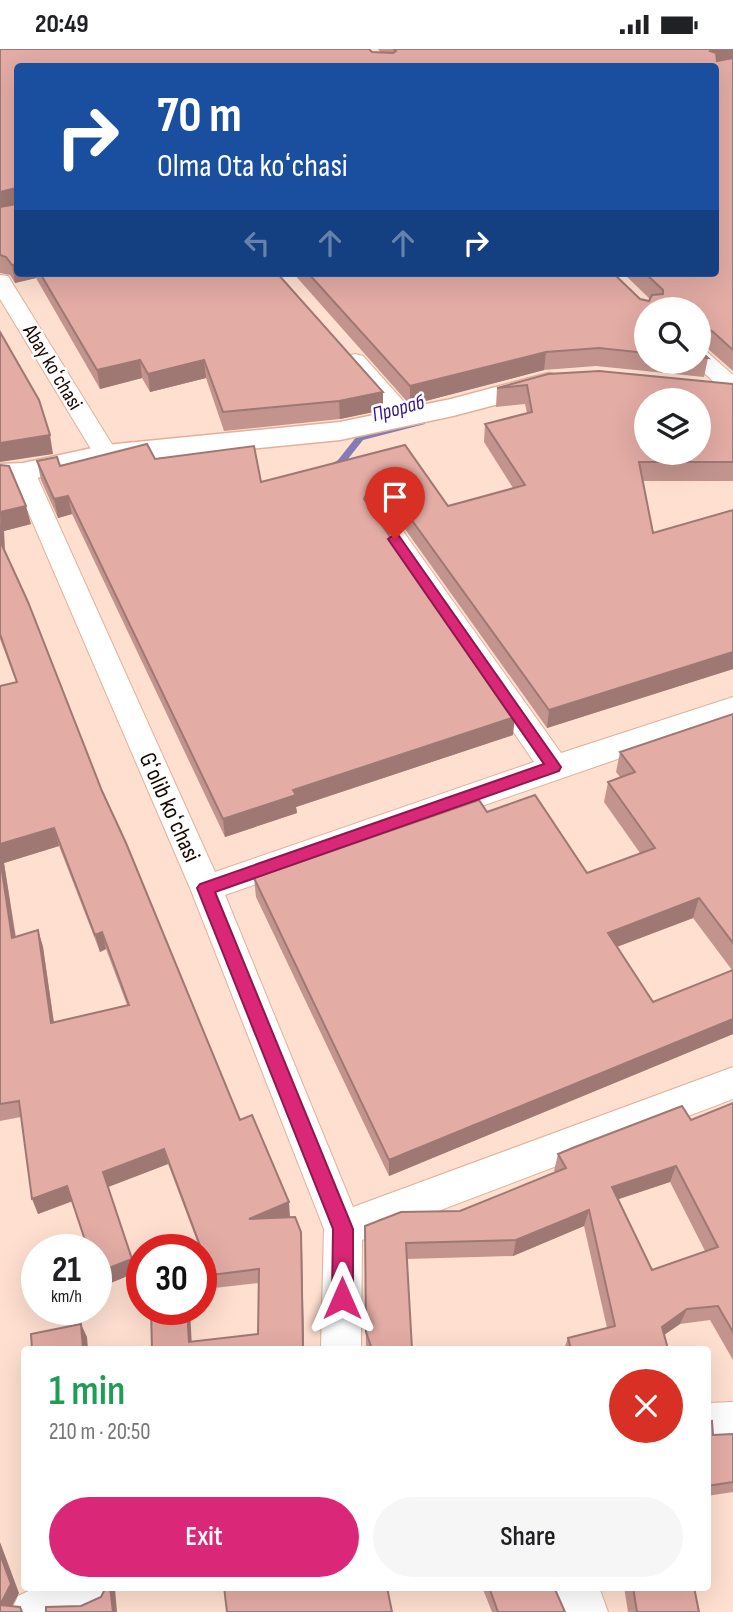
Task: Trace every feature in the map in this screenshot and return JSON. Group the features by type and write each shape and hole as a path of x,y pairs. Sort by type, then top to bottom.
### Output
{"street":[{"name":"Abay koʻchasi","path":"0,281 106,454"},
{"path":"341,345 405,417"},
{"path":"711,368 733,389"},
{"path":"12,473 106,454 340,431 544,382 570,380"},
{"path":"688,386 733,389"},
{"name":"Gʻolib koʻchasi","path":"12,473 205,888 343,1229 341,1346"},
{"path":"379,516 554,767"},
{"path":"205,888 733,708"},
{"path":"343,1229 733,1083"},
{"path":"711,1424 733,1423"},
{"path":"34,1612 81,1591"},
{"path":"577,1591 585,1612"}],"building":[{"path":"0,49 369,49 372,52 393,53 396,51 394,49 712,49 710,51 716,53 717,61 733,58 733,350 711,331 711,297 651,297 663,294 663,290 649,277 719,277 719,63 14,63 14,188 0,192"},
{"path":"14,205 14,265 0,255 0,207"},
{"path":"42,277 281,277 383,392 339,401 223,412 204,360 148,374 140,360 97,370"},
{"path":"312,277 617,277 638,297 634,297 634,352 599,348 546,352 410,386"},
{"path":"0,332 39,400 50,435 0,443"},
{"path":"599,371 733,384 733,462 711,462 711,388 634,388 634,465 640,465 653,533 733,510 733,652 549,710 390,490 380,487 369,489 364,499 515,717 293,790 296,795 223,819 68,496 54,499 37,461 57,457 60,466 147,444 155,459 254,446 261,482 405,445 448,506 525,485 485,424 532,412 527,385 497,388 548,374"},
{"path":"0,465 9,466 26,506 0,512"},
{"path":"0,524 1,543 28,602 102,791 240,1120 252,1115 289,1202 249,1219 295,1217 301,1232 303,1346 152,1346 151,1325 188,1325 189,1342 258,1334 259,1269 217,1274 217,1234 196,1234 164,1149 103,1172 126,1241 126,1261 112,1267 112,1234 83,1234 67,1186 32,1199 19,1101 0,1104 0,858 12,938 38,930 51,1023 129,1005 102,932 95,935 54,828 0,844 0,686 17,682 0,634"},
{"path":"733,714 733,943 699,898 608,933 653,1002 733,970 733,1019 389,1160 254,878 479,800 487,812 535,795 587,873 655,848 608,782 635,772 620,752"},
{"path":"733,1103 733,1332 718,1306 687,1309 662,1327 667,1346 570,1346 568,1338 615,1326 589,1210 516,1240 406,1243 412,1346 371,1346 366,1332 365,1226 401,1212 460,1211 566,1168 558,1154 682,1106 691,1120","holes":["676,1166 718,1247 652,1270 612,1187"]},
{"path":"81,1325 83,1346 32,1346 31,1334"},
{"path":"711,1421 713,1435 733,1434 733,1482 711,1485"},
{"path":"0,1554 11,1584 0,1605"},
{"path":"104,1591 110,1591 113,1612 46,1612 46,1607 81,1606 101,1597"},
{"path":"224,1591 388,1591 392,1612 227,1612"},
{"path":"490,1591 556,1591 565,1612 498,1612"},
{"path":"634,1591 695,1591 699,1612 637,1612"},
{"path":"0,1605 20,1607 22,1612 0,1612"}],"waterway":[{"name":"Прораб","path":"327,470 341,462 360,438 422,422"}],"route":[{"path":"342,1298 343,1229 205,888 554,767 395,539"}]}
